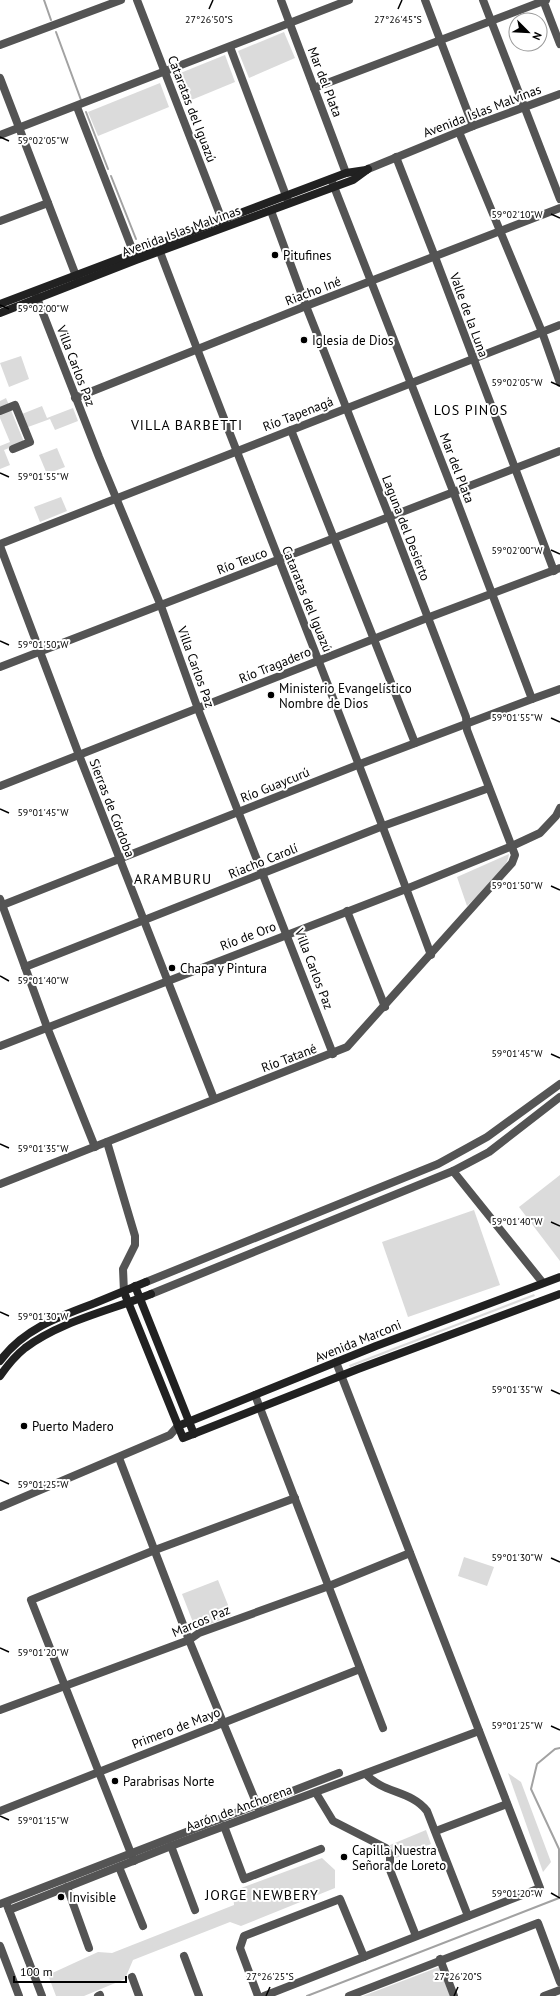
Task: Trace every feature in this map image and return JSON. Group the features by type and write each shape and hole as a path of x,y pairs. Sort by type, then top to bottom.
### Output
{"main road":[{"name":"Avenida Islas Malvinas","path":"135,256 160,252 286,196 333,183 353,180 368,169"},
{"name":"Avenida Islas Malvinas","path":"0,314 37,299 77,279 135,256 224,223 289,204 333,183 346,173 368,169"},
{"name":"Avenida Islas Malvinas","path":"0,304 34,290 77,279"},
{"name":"Avenida Marconi","path":"178,1426 376,1346 560,1277"},
{"path":"0,1361 21,1337 54,1318 124,1292 146,1282"},
{"path":"543,1283 549,1298"},
{"path":"135,1286 194,1434"},
{"path":"124,1292 182,1438"},
{"path":"0,1376 24,1349 40,1338 68,1325 151,1294"},
{"name":"Avenida Marconi","path":"182,1438 341,1376 560,1294"}],"street":[{"path":"0,45 121,0"},
{"name":"Cataratas del Iguazú","path":"137,0 224,223"},
{"name":"Mar del Plata","path":"281,0 346,173"},
{"path":"0,136 349,0"},
{"path":"425,0 472,126"},
{"path":"483,0 560,199"},
{"path":"314,88 544,0 560,44"},
{"path":"230,47 289,204"},
{"path":"0,78 77,279"},
{"name":"Avenida Islas Malvinas","path":"368,169 472,126 560,94"},
{"path":"77,106 135,256"},
{"path":"459,132 542,332 560,382"},
{"name":"Valle de la Luna","path":"396,157 473,358 557,570"},
{"name":"Mar del Plata","path":"333,183 532,699"},
{"path":"0,221 48,203"},
{"name":"Riacho Iné","path":"75,398 306,306 560,208"},
{"name":"Laguna del Desierto","path":"271,210 306,306 466,717 466,724 515,855"},
{"name":"Cataratas del Iguazú","path":"160,252 278,560 360,764 431,955"},
{"name":"Villa Carlos Paz","path":"34,290 75,398 161,606 198,709 264,874 333,1054"},
{"name":"Río Tapenagá","path":"0,545 236,450 346,409 560,325"},
{"path":"0,411 15,405 30,442 13,449"},
{"path":"291,430 415,743"},
{"name":"Río Teuco","path":"0,667 560,451"},
{"name":"Sierras de Córdoba","path":"0,545 119,860 214,1100"},
{"name":"Río Tragadero","path":"0,786 427,618 557,570"},
{"name":"Río Guaycurú","path":"1,903 119,860 360,764 560,689"},
{"name":"Riacho Carolí","path":"25,967 383,826 489,788"},
{"name":"Río de Oro","path":"0,1046 406,889 512,846 540,833 556,816 560,808"},
{"name":"Río Tatané","path":"0,1184 347,1048 512,863 515,855"},
{"path":"1,903 47,1027 95,1147"},
{"path":"347,911 384,1007"},
{"path":"146,1282 438,1164 487,1137 560,1084"},
{"path":"151,1294 453,1171 489,1152 560,1098"},
{"path":"107,1142 135,1236 135,1245 123,1269 124,1292"},
{"path":"453,1171 543,1283"},
{"path":"264,1996 540,1888 336,1362"},
{"path":"255,1395 383,1728"},
{"name":"Avenida Marconi","path":"0,1507 170,1435 178,1426"},
{"path":"170,1435 182,1438"},
{"path":"118,1458 189,1640 258,1809"},
{"path":"132,1858 31,1600 155,1550 295,1498"},
{"name":"Marcos Paz","path":"0,1710 189,1640 199,1633 328,1586 410,1553"},
{"name":"Primero de Mayo","path":"0,1811 360,1669"},
{"name":"Aarón de Anchorena","path":"5,1906 67,1887 119,1867 132,1858 171,1846 224,1826 258,1809 316,1793 479,1731"},
{"path":"42,1996 5,1906 258,1809 339,1773"},
{"path":"366,1774 373,1782 418,1801 427,1811 468,1916"},
{"path":"316,1793 333,1821 386,1848 390,1855 390,1870 416,1936"},
{"path":"436,1831 507,1804"},
{"path":"224,1826 244,1878 321,1849"},
{"path":"171,1846 195,1910"},
{"path":"119,1867 143,1926"},
{"path":"67,1887 89,1948"},
{"path":"258,1996 240,1948 244,1936 340,1899 364,1957"},
{"path":"349,1996 440,1959 538,1923 560,1982"},
{"path":"0,1946 2,1958 19,1996"},
{"path":"184,1956 199,1996"},
{"path":"440,1959 454,1996"},
{"path":"132,1977 139,1996"},
{"path":"544,1996 560,1990"}],"shaded area":[{"path":"284,32 295,58 249,78 238,51"},
{"path":"225,55 235,82 189,101 178,74"},
{"path":"160,83 169,107 98,136 88,112"},
{"path":"21,356 29,379 9,387 0,363"},
{"path":"6,398 24,442 4,450 10,465 0,469 0,446 10,442 0,418 0,401"},
{"path":"42,406 47,418 73,408 78,421 55,430 50,419 28,427 22,414"},
{"path":"57,448 65,467 47,474 39,455"},
{"path":"61,497 67,511 40,522 34,507"},
{"path":"509,854 504,867 498,875 467,906 457,877"},
{"path":"560,1175 560,1261 519,1207"},
{"path":"474,1210 500,1285 408,1317 382,1242"},
{"path":"534,1294 535,1296 350,1367 349,1365"},
{"path":"464,1557 494,1567 487,1586 458,1576"},
{"path":"218,1580 232,1615 196,1630 182,1594"},
{"path":"508,1773 521,1782 551,1862 543,1872"},
{"path":"426,1830 431,1844 396,1858 390,1845"},
{"path":"322,1858 335,1870 335,1888 241,1926 230,1922 133,1960 125,1979 84,1996 56,1996 48,1975 98,1952 112,1953 234,1905 233,1891"},
{"path":"439,1967 450,1996 363,1996"}],"waterway":[{"path":"44,0 51,20"},
{"path":"56,32 81,100"},
{"path":"86,112 108,169"},
{"path":"111,176 136,239"},
{"path":"307,1996 559,1898 559,1849 531,1789 537,1764 555,1749 560,1748"}],"place":[{"name":"Pitufines","path":"275,255"},
{"name":"Iglesia de Dios","path":"304,340"},
{"name":"Ministerio Evangelístico Nombre de Dios","path":"271,695"},
{"name":"Chapa y Pintura","path":"172,968"},
{"name":"Puerto Madero","path":"24,1426"},
{"name":"Parabrisas Norte","path":"115,1781"},
{"name":"Capilla Nuestra Señora de Loreto","path":"344,1857"},
{"name":"Invisible","path":"61,1897"}],"district":[{"name":"LOS PINOS","path":"471,410"},
{"name":"VILLA BARBETTI","path":"187,425"},
{"name":"ARAMBURU","path":"173,879"},
{"name":"JORGE NEWBERY","path":"262,1895"}]}
